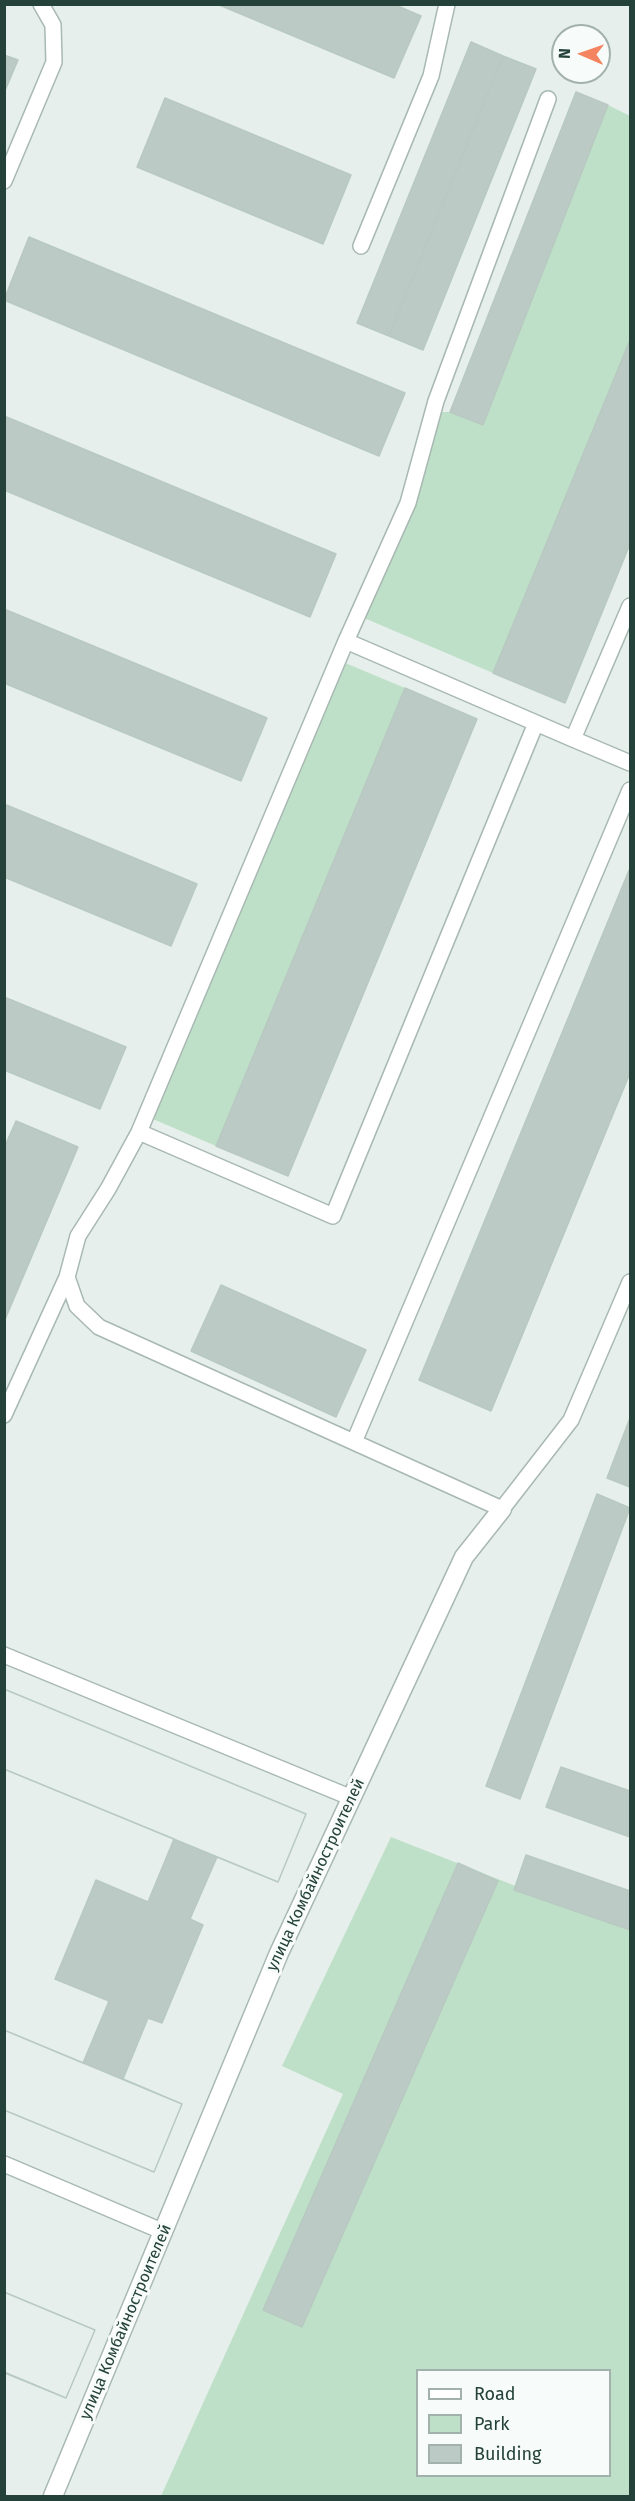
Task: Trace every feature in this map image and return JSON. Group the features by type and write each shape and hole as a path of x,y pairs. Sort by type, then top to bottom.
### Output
{"street":[{"name":"улица Комбайностроителей","path":"53,2496 279,1953 464,1557 502,1509"}],"lane":[{"path":"4,182 54,62 53,25 41,4"},
{"path":"361,246 431,76 447,4"},
{"path":"4,1415 67,1277 78,1236 108,1189 139,1132 346,641 408,503 436,401 548,99"},
{"path":"573,739 630,606"},
{"path":"346,641 630,763"},
{"path":"139,1132 333,1216 536,723"},
{"path":"354,1442 630,790"},
{"path":"67,1277 77,1306 99,1327 502,1509"},
{"name":"улица Комбайностроителей","path":"502,1509 571,1420 630,1282"},
{"path":"4,1655 352,1798"},
{"path":"4,2164 164,2232"}],"green space":[{"path":"608,105 630,116 630,340 493,673 357,615 408,503 433,412 450,412 483,424"},
{"path":"338,660 405,688 216,1146 146,1116"},
{"path":"391,1837 630,1931 630,2496 161,2496 343,2094 282,2066"}],"building":[{"path":"217,4 393,4 421,16 394,78"},
{"path":"471,42 503,56 389,336 357,323"},
{"path":"4,55 18,60 4,93"},
{"path":"503,56 536,69 423,350 389,336"},
{"path":"576,92 608,105 483,425 450,412"},
{"path":"165,98 351,175 323,244 137,167"},
{"path":"29,237 405,393 379,456 4,300"},
{"path":"630,340 630,544 565,703 493,673"},
{"path":"4,416 336,554 310,617 4,490"},
{"path":"4,609 267,718 241,781 4,683"},
{"path":"405,688 477,719 288,1176 216,1146"},
{"path":"4,804 197,884 171,946 4,877"},
{"path":"630,868 630,1073 491,1411 419,1380"},
{"path":"4,997 126,1047 100,1109 4,1070"},
{"path":"16,1121 78,1147 4,1322 4,1148"},
{"path":"221,1285 366,1350 336,1417 191,1351"},
{"path":"630,1418 630,1487 607,1478"},
{"path":"597,1494 630,1508 520,1799 486,1786"},
{"path":"4,1689 306,1814 278,1882 217,1857 190,1919 203,1925 162,2023 148,2018 123,2079 182,2104 154,2172 4,2110 4,2030 83,2063 109,2001 55,1979 96,1880 148,1902 174,1839 4,1769"},
{"path":"4,1689 306,1814 278,1882 4,1769"},
{"path":"561,1767 630,1791 630,1837 546,1807"},
{"path":"526,1855 630,1891 630,1930 514,1890"},
{"path":"458,1863 498,1881 302,2327 263,2310"},
{"path":"4,2030 182,2104 154,2172 4,2110"},
{"path":"4,2292 95,2330 66,2398 4,2374"},
{"path":"4,2292 95,2330 66,2398 4,2372"}]}
